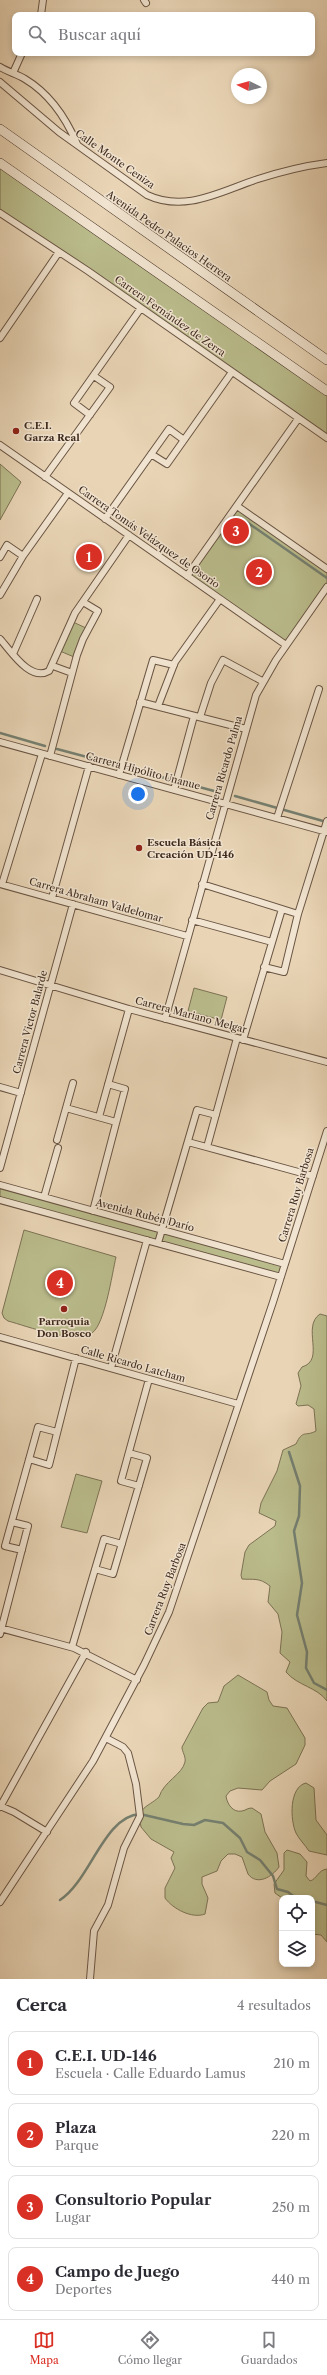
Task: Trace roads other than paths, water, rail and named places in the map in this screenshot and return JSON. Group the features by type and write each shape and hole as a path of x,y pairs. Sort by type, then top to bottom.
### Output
{"main road":[{"name":"Avenida Pedro Palacios Herrera","path":"0,129 327,360"},
{"path":"0,163 327,391"}],"street":[{"path":"41,12 43,0"},
{"path":"13,73 21,56"},
{"path":"0,67 32,84 61,112 77,144"},
{"name":"Calle Monte Ceniza","path":"0,82 77,144 147,195 169,202 203,199 259,179 327,163"},
{"name":"Carrera Fernández de Zerra","path":"0,213 60,252 327,438"},
{"path":"0,338 60,252"},
{"path":"90,415 74,403 141,308"},
{"path":"151,454 167,464 232,372"},
{"path":"45,477 110,387 94,376"},
{"path":"188,576 298,419"},
{"path":"105,518 169,429 184,440"},
{"name":"Carrera Tomás Velázquez de Osorio","path":"0,445 286,645"},
{"path":"0,595 23,556 68,493"},
{"path":"238,506 327,568"},
{"path":"0,639 13,654 33,671 46,673 52,666 65,634 83,602 129,535"},
{"path":"0,557 7,545 23,556"},
{"name":"Carrera Ricardo Palma","path":"165,1019 246,729 262,681 327,587"},
{"path":"13,654 37,599"},
{"path":"158,706 174,665 220,599"},
{"path":"50,756 72,672 83,639 98,612 83,602"},
{"path":"119,775 153,660 174,665"},
{"path":"174,790 197,716 223,660 262,681"},
{"path":"52,666 72,672"},
{"path":"277,818 319,689"},
{"path":"140,702 246,729"},
{"name":"Carrera Hipólito Unanue","path":"0,742 325,832"},
{"path":"1,884 42,754"},
{"path":"52,898 89,766"},
{"path":"264,967 284,972 298,914 325,832 327,821"},
{"name":"Carrera Abraham Valdelomar","path":"1,884 187,936"},
{"path":"202,884 298,914"},
{"name":"Carrera Victor Balarde","path":"0,1168 72,904"},
{"path":"206,1147 282,909"},
{"path":"192,920 272,942"},
{"name":"Carrera Mariano Melgar","path":"0,970 51,984 129,1009 327,1062"},
{"path":"99,1117 129,1009"},
{"path":"57,1140 74,1082"},
{"path":"93,1211 125,1089 108,1084"},
{"path":"0,1087 21,1093"},
{"path":"66,1108 116,1122"},
{"path":"158,1243 197,1110 216,1115"},
{"name":"Carrera Ruy Barbosa","path":"0,1900 74,1793 106,1738 137,1680 174,1598 281,1277 327,1131"},
{"path":"188,1142 312,1176"},
{"path":"44,1197 58,1148"},
{"name":"Avenida Rubén Darío","path":"0,1185 285,1264"},
{"path":"0,1200 281,1277"},
{"path":"111,1368 146,1240"},
{"name":"Calle Ricardo Latcham","path":"0,1337 238,1404"},
{"path":"29,1459 49,1465 76,1358"},
{"path":"139,1486 121,1481 149,1379"},
{"path":"22,1550 5,1546 38,1427 57,1432"},
{"path":"95,1569 113,1574 139,1486 147,1458 129,1453"},
{"path":"12,1522 28,1526 1,1630 72,1647 86,1652 137,1680"},
{"path":"72,1647 104,1539 122,1544"},
{"path":"47,1832 18,1814 0,1807 86,1652"},
{"path":"90,1979 94,1931 108,1905 124,1848 140,1816 136,1784 128,1753 123,1747 106,1738"}],"waterway":[{"path":"241,518 327,578"},
{"path":"0,733 45,746"},
{"path":"57,749 117,765"},
{"path":"127,768 218,792"},
{"path":"235,796 323,821"},
{"path":"289,1452 300,1486 299,1516 294,1531 302,1583 297,1615 307,1652 306,1668 314,1683 327,1690"},
{"path":"60,1900 71,1891 107,1837 117,1826 127,1817 140,1814 183,1824 194,1825 205,1820 223,1823 240,1838 247,1852 260,1860 273,1876 277,1889 288,1892 292,1895"},
{"path":"315,1902 327,1905"}],"place":[{"name":"C.E.I. Garza Real","path":"16,431"},
{"name":"Consultorio Popular","path":"236,531"},
{"name":"C.E.I. UD-146","path":"89,557"},
{"name":"Plaza","path":"259,572"},
{"name":"Escuela Básica Creación UD-146","path":"139,848"},
{"name":"Campo de Juego","path":"60,1283"},
{"name":"Parroquia Don Bosco","path":"64,1309"}]}
